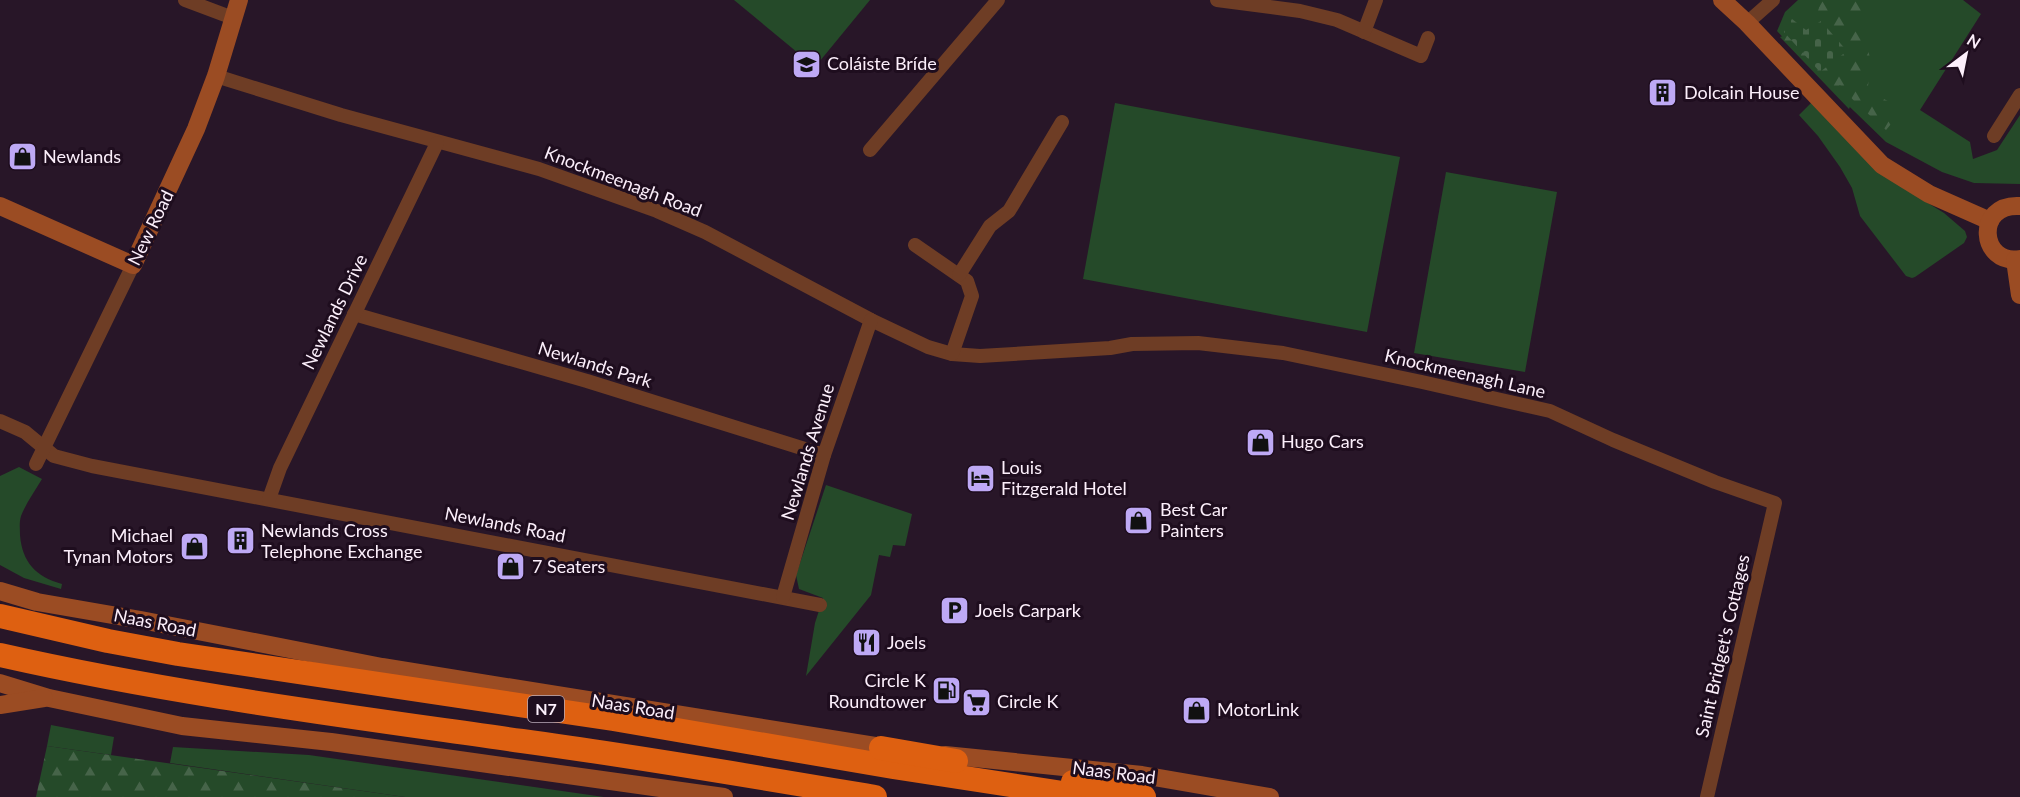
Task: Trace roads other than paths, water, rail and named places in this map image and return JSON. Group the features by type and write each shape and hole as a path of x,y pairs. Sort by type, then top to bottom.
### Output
{"highway":[{"name":"Naas Road","path":"2,601 108,641 189,656 612,719 893,767 1089,797"},
{"name":"N7","path":"0,655 63,669 279,706 646,759 875,797"},
{"path":"881,748 1046,776 1144,797"}],"main road":[{"name":"New Road","path":"133,265 187,150 216,76 239,0"},
{"path":"1722,0 1747,23 1882,165 1929,194 1990,221"},
{"path":"2020,206 2010,205 2002,208 1990,221 1988,236 1994,250 2007,259 2017,259 2020,295"},
{"path":"0,206 133,265"},
{"name":"Naas Road","path":"2,601 37,602 394,669 881,748 1142,775 1270,797"},
{"path":"0,683 49,698 182,726 331,742 724,797"},
{"path":"0,705 49,698"}],"street":[{"path":"185,0 233,18"},
{"path":"870,150 998,0"},
{"path":"1217,0 1300,11 1336,20 1421,57 1428,38"},
{"path":"1364,32 1376,0"},
{"path":"1747,23 1773,0"},
{"name":"Knockmeenagh Road","path":"216,76 437,143 471,149 539,169 657,211 705,232 871,320 928,347 952,354 980,356 1110,348"},
{"path":"1994,136 2020,95"},
{"path":"959,275 990,226 1009,211 1062,122"},
{"name":"Newlands Drive","path":"269,499 280,468 437,143"},
{"path":"915,244 967,281 972,296 952,354"},
{"name":"New Road","path":"36,464 133,265"},
{"name":"Newlands Park","path":"354,314 587,381 824,455"},
{"name":"Newlands Avenue","path":"783,597 824,455 871,320"},
{"name":"Knockmeenagh Lane","path":"1110,348 1132,344 1198,343 1283,353 1550,411 1612,440 1715,482 1775,503"},
{"name":"Newlands Road","path":"0,421 25,432 54,456 93,466 820,605"},
{"name":"Saint Bridget's Cottages","path":"1707,797 1775,503"}],"place":[{"name":"Coláiste Bríde","path":"806,64"},
{"name":"Dolcain House","path":"1663,93"},
{"name":"Newlands","path":"22,157"},
{"name":"Hugo Cars","path":"1260,442"},
{"name":"Louis Fitzgerald Hotel","path":"980,478"},
{"name":"Best Car Painters","path":"1139,520"},
{"name":"Newlands Cross Telephone Exchange","path":"240,541"},
{"name":"Michael Tynan Motors","path":"194,546"},
{"name":"7 Seaters","path":"511,567"},
{"name":"Joels Carpark","path":"954,611"},
{"name":"Joels","path":"866,643"},
{"name":"Circle K Roundtower","path":"947,691"},
{"name":"Circle K","path":"976,702"},
{"name":"MotorLink","path":"1196,710"}]}
